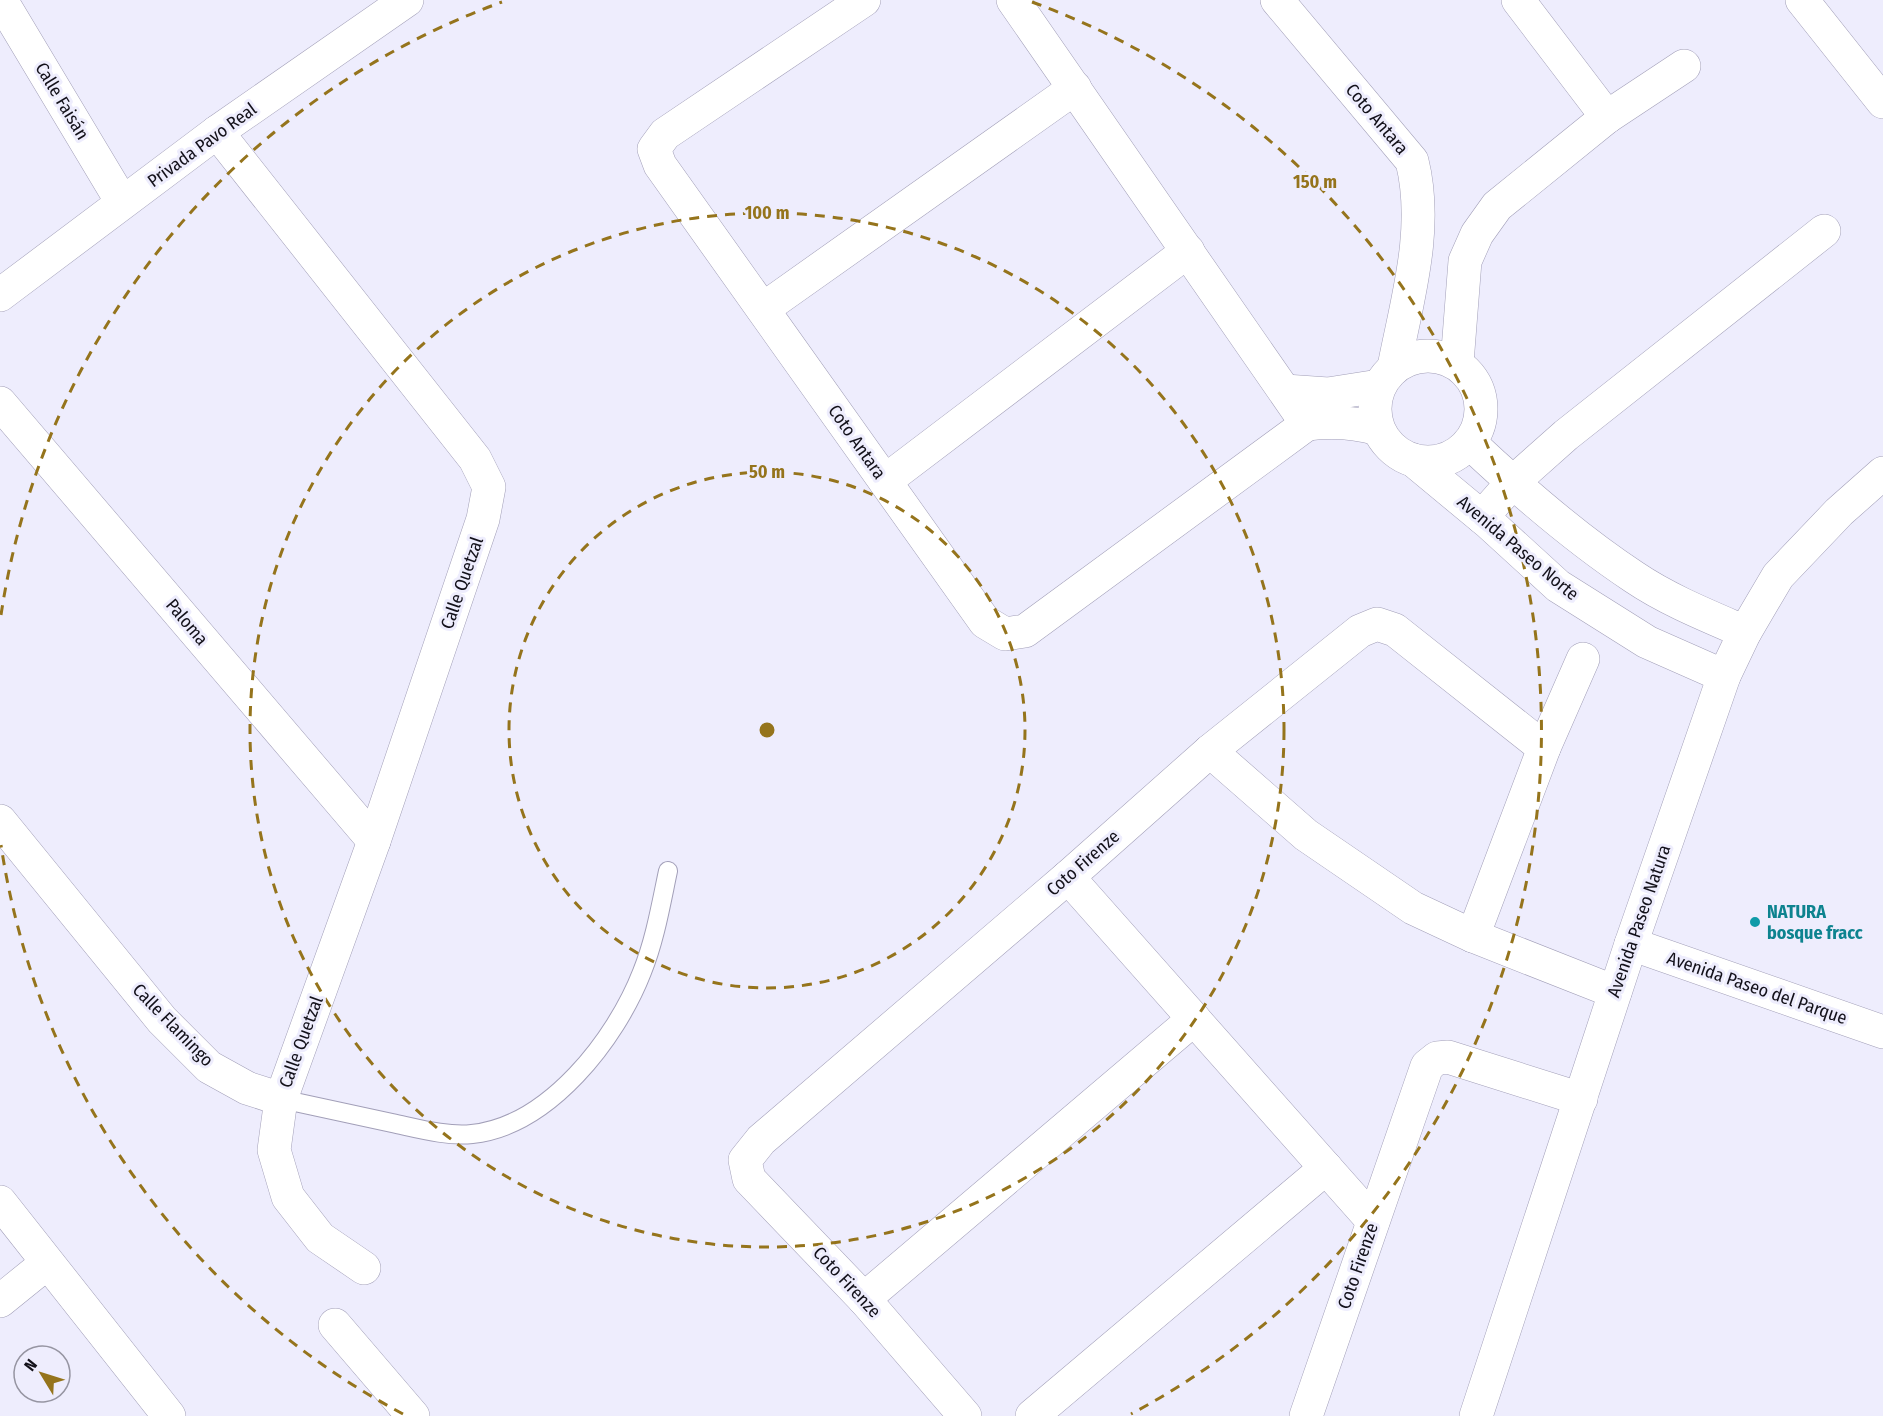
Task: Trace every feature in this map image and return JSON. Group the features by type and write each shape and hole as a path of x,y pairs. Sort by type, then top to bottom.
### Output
{"street":[{"name":"Calle Faisán","path":"2,0 122,202"},
{"name":"Privada Pavo Real","path":"0,295 217,132 407,0"},
{"name":"Coto Antara","path":"864,0 665,134 654,149 660,165 985,622 1005,634 1025,631 1307,424"},
{"path":"1013,0 1307,424 1332,421 1350,422 1378,429"},
{"name":"Coto Antara","path":"1277,0 1412,161 1418,188 1419,226 1387,376"},
{"path":"1518,0 1607,117"},
{"path":"1814,4 1883,102"},
{"path":"1457,363 1465,261 1477,234 1497,206 1607,117 1684,66"},
{"path":"763,309 1075,88"},
{"name":"Calle Quetzal","path":"217,132 476,459 489,487 483,519 374,841 281,1099"},
{"path":"1482,517 1512,483 1566,435 1824,231"},
{"path":"885,481 1188,251"},
{"path":"1425,355 1442,357 1457,363 1470,375 1479,391 1480,418 1470,442 1461,451 1444,460 1425,462 1398,454 1386,443 1378,429 1374,415 1375,400 1387,376 1408,358 1425,355"},
{"path":"1285,392 1328,394 1387,376"},
{"name":"Paloma","path":"0,403 374,841"},
{"path":"1470,442 1512,483 1635,578 1690,608 1745,632"},
{"name":"Avenida Paseo Norte","path":"1413,460 1482,517 1558,586 1647,642 1724,676"},
{"name":"Avenida Paseo Natura","path":"1476,1416 1631,944 1724,676 1745,632 1778,576 1839,512 1883,473"},
{"name":"Coto Firenze","path":"965,1416 864,1299 749,1179 745,1160 761,1140 1068,877 1210,751 1360,632 1377,624 1395,630 1544,748"},
{"path":"1473,936 1544,748 1583,659"},
{"path":"1210,751 1306,835 1413,908 1473,936 1615,992"},
{"name":"Calle Flamingo","path":"0,821 162,1020 209,1066 247,1088 281,1099"},
{"path":"1068,877 1373,1221"},
{"name":"Avenida Paseo del Parque","path":"1631,944 1883,1032"},
{"path":"864,1299 1194,1019"},
{"name":"Coto Firenze","path":"1306,1416 1426,1066 1437,1058 1448,1057 1581,1099"},
{"path":"281,1099 274,1150 288,1197 320,1238 364,1268"},
{"path":"1032,1416 1326,1168"},
{"path":"0,1202 169,1416"},
{"path":"0,1301 47,1263"},
{"path":"335,1325 412,1416"}],"lane":[{"path":"281,1099 426,1130 470,1135 498,1130 535,1110 559,1092 594,1054 621,1017 643,971 656,929 668,871"}],"place":[{"name":"NATURA bosque fracc","path":"1755,922"}]}
